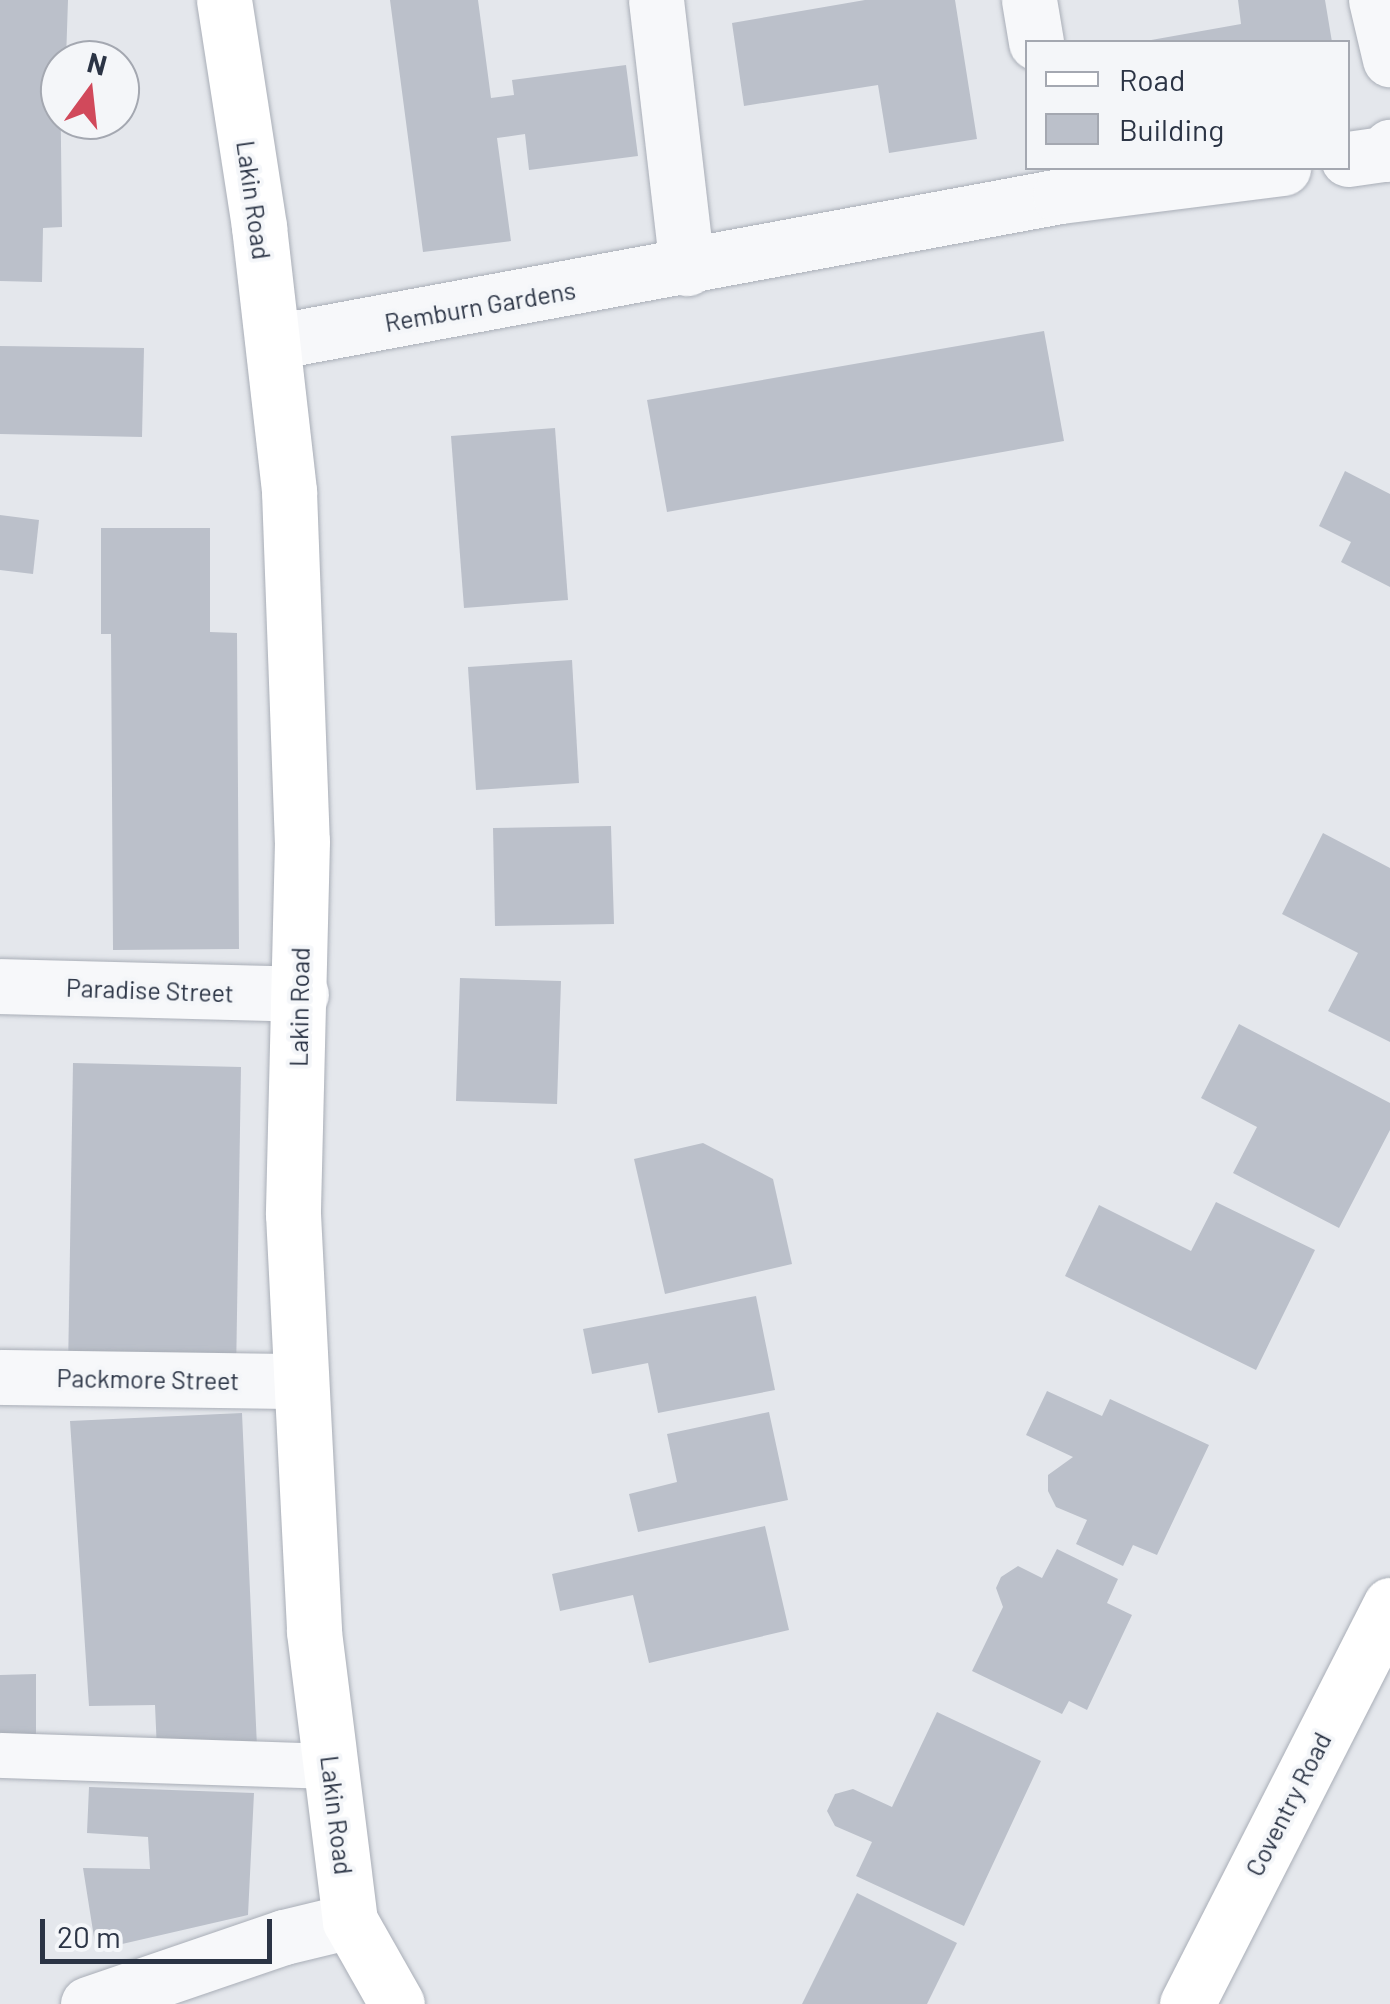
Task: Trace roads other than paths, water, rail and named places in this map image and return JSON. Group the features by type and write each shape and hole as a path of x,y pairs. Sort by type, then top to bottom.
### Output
{"street":[{"name":"Lakin Road","path":"224,0 289,491 301,994 293,1214 297,1380 314,1632 350,1921 397,2004"},
{"path":"656,0 687,268"},
{"path":"1029,0 1036,40"},
{"path":"1376,0 1390,59"},
{"path":"1350,159 1386,154 1390,147"},
{"name":"Remburn Gardens","path":"272,342 687,268 1058,182 1251,170"},
{"name":"Paradise Street","path":"0,986 301,994"},
{"name":"Packmore Street","path":"0,1377 297,1380"},
{"name":"Coventry Road","path":"1188,2004 1390,1604"},
{"path":"88,2004 350,1921"}],"lane":[{"path":"0,1755 331,1766"}]}
